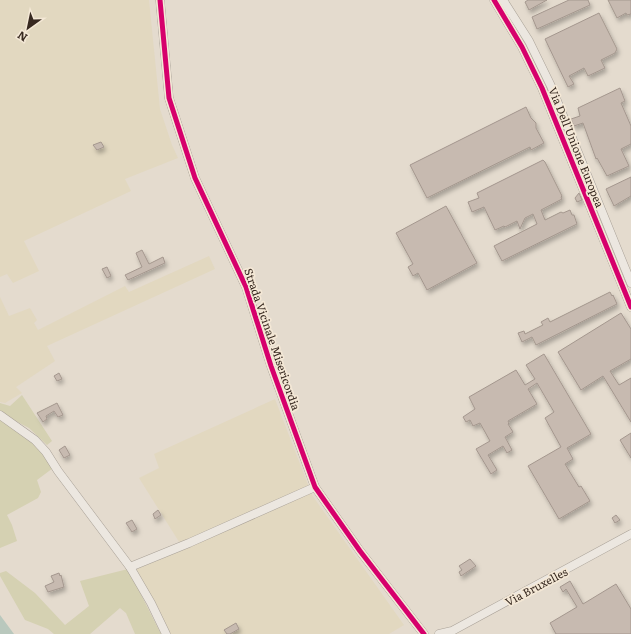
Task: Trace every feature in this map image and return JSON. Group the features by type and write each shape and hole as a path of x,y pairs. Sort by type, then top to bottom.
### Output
{"street":[{"name":"Strada Vicinale Misericordia","path":"160,0 169,98 195,178 246,287 271,366 315,487 360,551 424,634"},
{"name":"Via Dell'Unione Europea","path":"494,0 522,47 542,88 631,306"},
{"name":"Via Dell'Unione Europea","path":"503,0 529,41 551,86 631,283"},
{"path":"0,415 35,440 46,452 58,471 130,567 152,603 166,634"},
{"path":"130,567 189,543 315,487"},
{"name":"Via Bruxelles","path":"439,634 452,631 631,534"}],"shaded area":[{"path":"0,0 149,0 160,109 178,158 125,179 131,191 24,241 39,271 13,283 7,274 0,277"},
{"path":"209,256 215,269 47,346 55,361 16,387 22,393 5,403 0,402 0,297 9,316 30,308 37,320 34,323 38,330 125,286 129,292"},
{"path":"22,395 52,441 47,445 29,428 0,413 0,403 10,406"},
{"path":"275,399 312,495 404,625 389,634 170,634 136,568 181,545 139,478 159,468 154,454"},
{"path":"0,418 36,444 53,468 37,480 41,492 38,498 7,515 17,541 0,548"},
{"path":"128,569 161,634 135,634 126,613 120,608 90,634 54,634 48,629 25,620 0,576 0,573 6,571 35,593 65,625 89,606 80,581"},
{"path":"0,615 14,634 0,634"}],"building":[{"path":"528,0 547,0 529,10 525,2"},
{"path":"569,0 588,0 590,5 537,29 532,17"},
{"path":"608,0 631,0 631,14 627,15 626,13 617,18"},
{"path":"599,13 617,49 615,53 601,60 605,68 588,76 584,68 569,76 574,84 568,87 545,39"},
{"path":"620,88 625,101 621,103 631,126 631,144 621,149 629,166 607,176 597,158 596,159 583,123 574,126 571,119 580,116 578,108"},
{"path":"526,107 531,118 536,123 536,128 544,143 531,150 530,147 427,198 410,165"},
{"path":"101,142 104,147 97,150 93,145"},
{"path":"543,160 562,196 562,199 541,210 545,220 561,212 563,213 570,210 572,215 574,215 577,224 502,261 494,246 537,224 533,214 525,218 520,229 517,221 495,230 484,207 472,212 468,202 479,198 477,193"},
{"path":"631,177 631,196 614,206 606,189"},
{"path":"579,193 582,200 577,202 575,198"},
{"path":"446,206 477,263 427,290 418,273 413,276 408,267 413,264 396,233"},
{"path":"142,250 149,264 163,257 165,263 128,280 125,275 142,267 136,253"},
{"path":"107,267 111,276 107,278 102,269"},
{"path":"610,292 617,304 536,345 532,337 522,342 518,333 524,331 525,334 543,325 541,322 548,318 550,322"},
{"path":"621,313 631,329 631,359 610,371 619,385 631,378 631,422 603,376 581,390 558,352"},
{"path":"544,354 591,434 567,448 573,459 565,464 579,487 581,486 590,501 559,519 528,466 561,447 545,418 554,412 537,383 528,389 537,404 508,421 508,424 513,432 505,437 512,450 507,453 503,446 488,455 497,470 491,474 476,449 490,441 480,423 473,426 470,420 466,422 463,417 475,409 469,397 516,370 525,385 535,379 526,365"},
{"path":"59,373 62,379 57,381 54,376"},
{"path":"57,403 63,415 58,417 54,411 46,416 47,419 43,422 37,413"},
{"path":"631,433 631,458 620,440"},
{"path":"65,446 70,455 64,458 59,450"},
{"path":"158,510 161,515 155,519 153,514"},
{"path":"616,515 620,520 615,523 612,518"},
{"path":"132,520 137,529 132,532 126,523"},
{"path":"470,559 476,566 461,576 459,572 462,570 459,566"},
{"path":"59,573 60,576 61,575 64,587 48,592 45,586 54,582 51,576"},
{"path":"570,581 583,604 616,584 631,609 631,634 556,634 550,623 577,607 566,589 563,592 560,587"},
{"path":"236,623 239,629 227,634 224,630"}],"cycle path":[{"path":"160,0 169,98 195,178 246,287 271,366 315,487 360,551 424,634"},
{"path":"494,0 522,47 542,88 631,307"}]}
